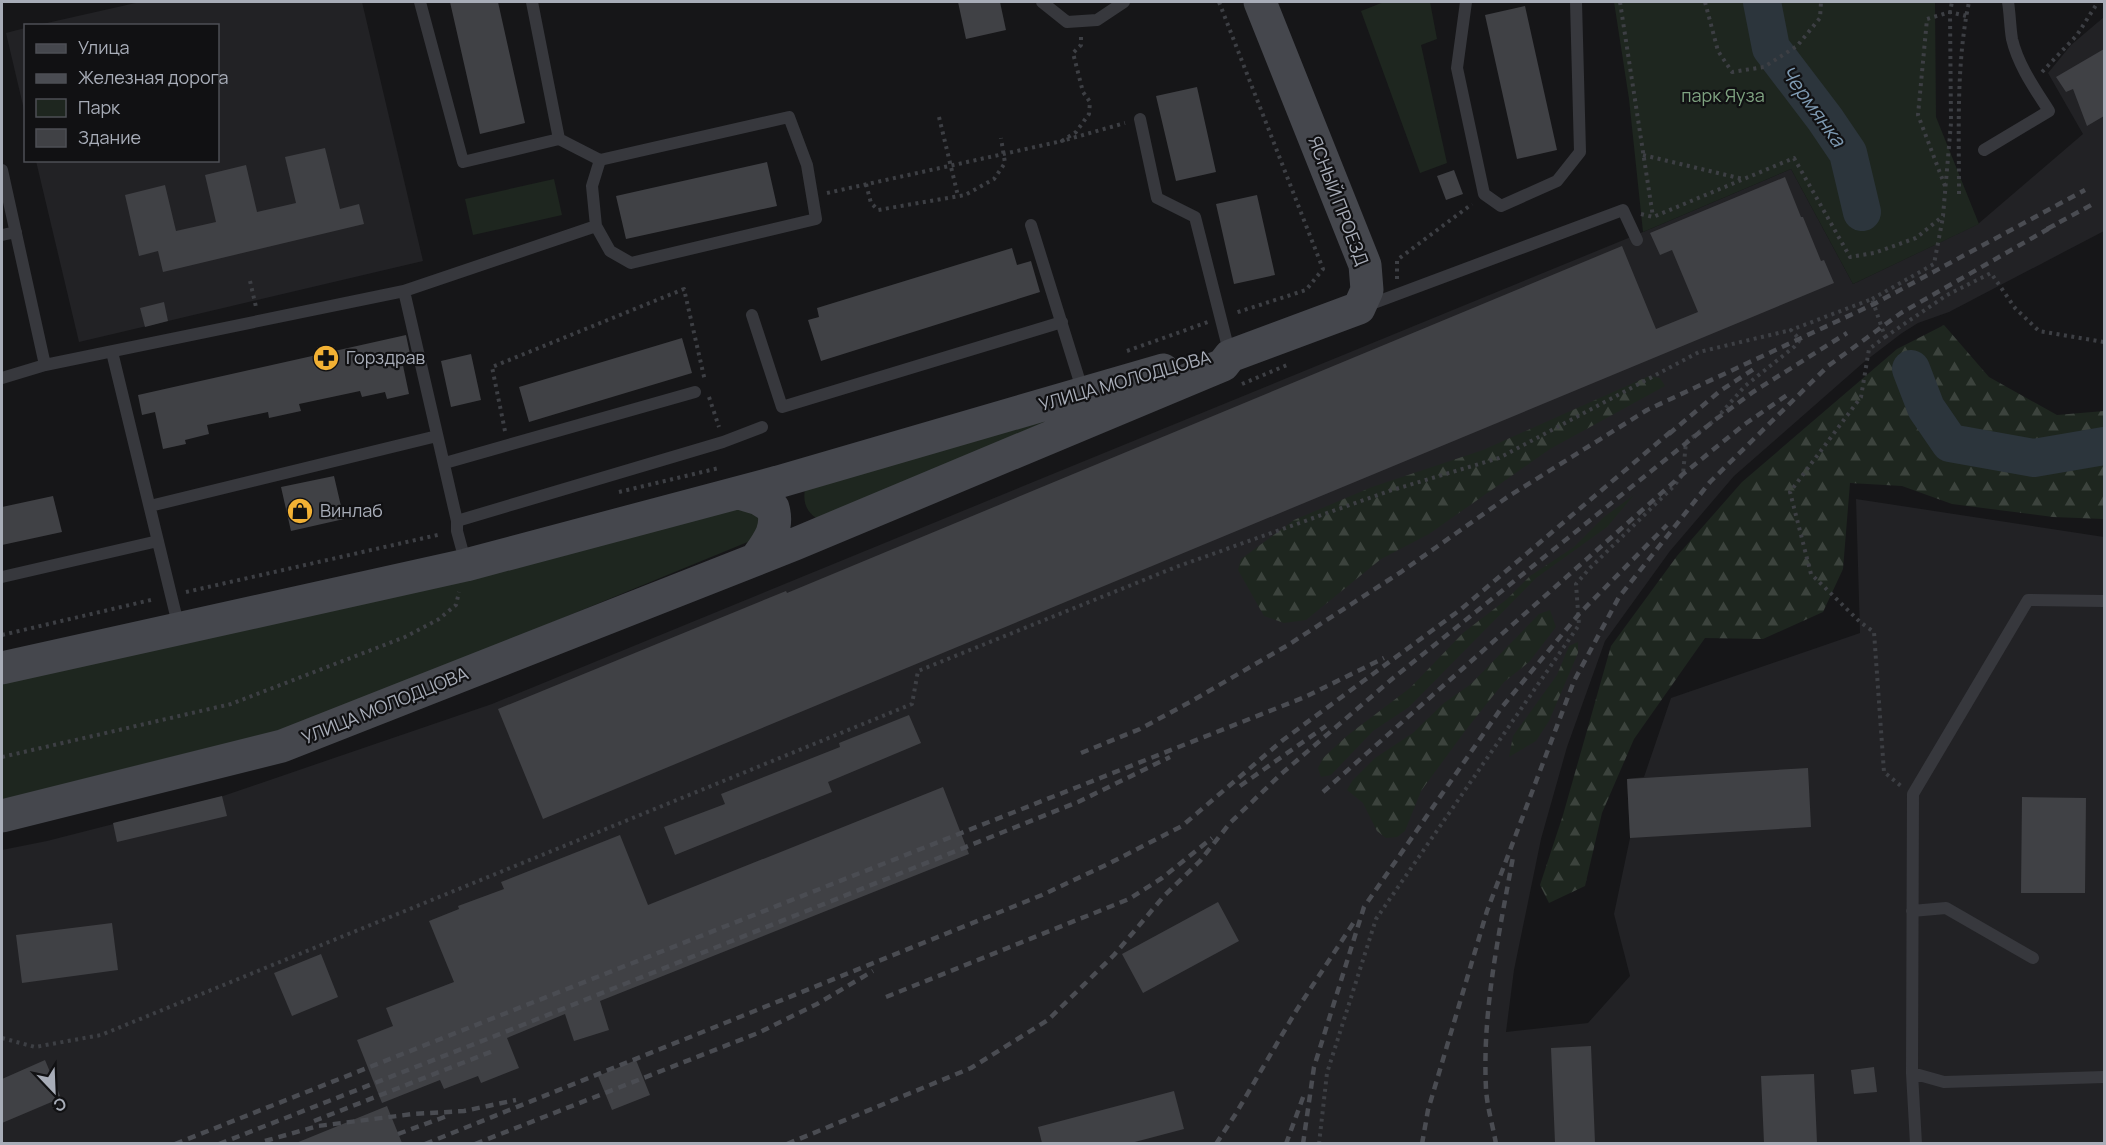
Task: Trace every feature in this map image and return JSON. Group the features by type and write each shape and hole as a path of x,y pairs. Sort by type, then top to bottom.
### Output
{"street":[{"name":"ЯСНЫЙ ПРОЕЗД","path":"1260,2 1365,265 1367,290 1359,308"},
{"path":"1230,356 1359,308"},
{"name":"УЛИЦА МОЛОДЦОВА","path":"2,668 466,565 807,474 1222,353 1230,356 1223,365 830,529 282,746 2,816"},
{"path":"807,474 797,488 793,502 797,514 810,524 830,529"},
{"path":"739,493 759,499 773,508 775,514 776,520 771,538 756,559"}],"lane":[{"path":"420,2 463,162 559,139 600,160 789,117 807,165 816,219 631,263 610,251 596,226 592,186 600,160"},
{"path":"532,2 559,139"},
{"path":"1042,2 1067,22 1096,20 1124,2"},
{"path":"1466,2 1457,68 1484,194 1501,206 1557,181 1580,152 1576,2"},
{"path":"1984,150 2049,111 2031,82 2012,39 2008,2"},
{"path":"1140,119 1157,198 1196,217 1230,356"},
{"path":"2,170 45,365"},
{"path":"1359,308 1623,210 1637,240"},
{"path":"1031,225 1083,393"},
{"path":"2,378 45,365 259,319 404,291 596,226"},
{"path":"2,235 16,232"},
{"path":"404,291 445,464 457,531 466,565"},
{"path":"752,315 782,407 1062,322"},
{"path":"112,352 179,628"},
{"path":"445,464 695,392"},
{"path":"457,521 723,442 762,426"},
{"path":"150,506 437,436"},
{"path":"2,577 158,541"},
{"path":"1916,1143 1912,1073 1913,794 2028,600 2104,601"},
{"path":"1912,911 1946,908 2033,958"},
{"path":"1912,1073 1944,1082 2104,1077"}],"path":[{"path":"1219,2 1323,269"},
{"path":"1620,2 1653,217"},
{"path":"1705,2 1718,51 1732,72 1764,67 1797,46 1820,18 1821,2"},
{"path":"2,1038 35,1047 101,1035 912,704 918,671 1176,567 1389,491 1499,458 1699,352 1791,330 1872,299 1934,264 1943,216 1951,123 1950,12 1952,2"},
{"path":"1959,194 1963,34 1969,2"},
{"path":"2031,82 2077,35 2098,2"},
{"path":"1946,187 1918,115 1927,18 1950,12 1966,16"},
{"path":"1062,141 1076,132 1089,114 1090,102 1083,92 1073,53 1081,45 1083,21"},
{"path":"939,117 958,196"},
{"path":"812,196 1062,141 1140,119"},
{"path":"866,184 871,202 878,210 965,195 994,179 1005,163 1000,138"},
{"path":"1643,155 1743,180"},
{"path":"1623,210 1653,217 1794,158 1850,257 1874,253 1916,238 1943,216"},
{"path":"1397,294 1397,260 1484,194"},
{"path":"1913,794 1884,772 1874,632 1860,622 1811,574 1790,492 1861,397 1869,349 1947,295 1990,273 2015,308 2039,332 2104,342"},
{"path":"250,281 259,319"},
{"path":"508,447 492,367 684,289 706,388 723,442"},
{"path":"1872,299 1885,337"},
{"path":"1319,1143 1328,1073 1376,919 1579,625 1576,584 1683,474 1686,442 1715,420 1746,386 1800,340 1791,330"},
{"path":"2,757 231,704 405,638 439,619 456,605 466,565"}],"shaded area":[{"path":"140,2 362,2 423,261 79,342 36,162 219,162 219,24 42,24"},
{"path":"2104,17 2104,231 1949,312 1918,323 1864,362 1734,476 1670,551 1605,641 1567,747 1541,839 1514,970 1506,1032 1588,1023 1630,976 1614,914 1630,838 1627,779 1644,777 1671,698 1860,633 1856,499 2104,537 2104,1143 2,1143 2,850 47,841 223,796 492,704 1643,232 1791,169 1853,284 1978,224 2083,134 2048,73 2071,45"},
{"path":"24,28 24,110 6,33"}],"green space":[{"path":"1384,2 1430,2 1437,39 1421,45 1447,163 1420,173 1361,11"},
{"name":"парк Яуза","path":"1614,2 1935,2 1936,117 1979,224 1853,284 1791,169 1643,232 1629,99"},
{"path":"554,179 562,215 473,235 465,199"},
{"path":"1944,325 1989,377 2057,415 2104,411 2104,519 2053,517 1952,504 1902,486 1850,483 1843,569 1823,612 1763,639 1705,638 1634,739 1602,813 1585,886 1549,903 1540,885 1563,815 1611,646 1677,556 1742,482 1897,349"},
{"path":"1649,376 1660,378 1665,386 1550,449 1429,534 1381,559 1306,620 1284,623 1264,616 1238,570 1241,559 1294,520 1372,487 1483,450"},
{"path":"1133,392 816,518 809,512 806,505 805,488"},
{"path":"1634,495 1607,527 1536,578 1409,707 1373,731 1331,775 1321,777 1318,768 1323,758 1348,735 1410,688 1463,633 1507,599 1530,576 1574,547 1604,517"},
{"path":"739,499 763,511 755,539 276,736 2,804 2,683"},
{"path":"1550,610 1556,627 1529,662 1504,682 1465,731 1421,791 1405,831 1397,837 1386,838 1377,831 1363,803 1347,790 1352,781 1375,758 1413,733 1444,703 1471,684 1539,614"},
{"path":"1578,642 1578,653 1549,721 1536,741 1509,757 1513,736 1557,675 1569,646"}],"building":[{"path":"450,2 498,2 525,123 480,134"},
{"path":"958,2 1000,2 1006,30 966,39"},
{"path":"1525,6 1557,150 1517,159 1485,15"},
{"path":"2104,49 2104,116 2087,126 2073,89 2066,92 2056,77"},
{"path":"1197,87 1216,172 1176,181 1156,96"},
{"path":"325,148 340,209 359,204 364,224 163,272 158,251 139,256 125,195 165,185 176,231 216,222 205,175 246,165 257,212 296,203 285,157"},
{"path":"767,162 777,206 626,239 616,196"},
{"path":"1454,170 1463,194 1446,200 1437,176"},
{"path":"1785,177 1821,261 1824,260 1834,283 543,819 498,709 786,591 787,593 1622,246 1656,329 1698,312 1672,250 1660,255 1650,233"},
{"path":"1257,195 1275,275 1234,284 1216,204"},
{"path":"1012,248 1017,265 1031,261 1040,292 821,361 808,320 819,317 817,308"},
{"path":"164,302 168,321 145,327 140,308"},
{"path":"406,335 410,354 401,356 409,394 387,399 385,392 362,397 360,391 299,404 301,411 269,418 268,412 207,425 209,434 185,440 186,444 163,449 155,412 142,415 138,395"},
{"path":"682,338 692,373 529,422 519,387"},
{"path":"471,354 481,400 451,407 441,361"},
{"path":"334,476 344,519 291,531 281,487"},
{"path":"53,496 62,532 2,545 2,507"},
{"path":"909,715 921,743 828,782 832,792 675,855 664,827 725,804 721,794 840,747 839,743"},
{"path":"1808,768 1811,827 1630,838 1627,779"},
{"path":"943,787 969,854 600,1001 609,1030 574,1041 565,1014 507,1038 519,1068 481,1083 478,1076 444,1089 440,1080 382,1103 357,1040 393,1026 386,1008 454,982 429,921 459,909 458,906 504,889 501,882 620,835 648,905"},
{"path":"222,796 227,816 117,842 113,823"},
{"path":"2022,797 2086,798 2085,893 2021,893"},
{"path":"1218,902 1239,941 1143,993 1122,954"},
{"path":"112,923 118,970 22,983 16,935"},
{"path":"321,954 338,997 292,1016 274,973"},
{"path":"1591,1046 1595,1143 1555,1143 1551,1048"},
{"path":"45,1060 61,1098 2,1123 2,1079"},
{"path":"636,1060 650,1095 612,1110 598,1076"},
{"path":"1874,1067 1877,1092 1854,1094 1851,1070"},
{"path":"1814,1074 1817,1143 1764,1143 1761,1076"},
{"path":"1174,1091 1184,1129 1131,1143 1042,1143 1038,1127"},
{"path":"387,1106 402,1143 296,1143"}],"waterway":[{"name":"Чермянка","path":"1762,2 1771,48 1848,153 1862,212"},
{"name":"Чермянка","path":"1911,369 1926,408 1950,443 2034,458 2104,446"}],"railway":[{"path":"1081,753 1140,729 1288,645 1401,572 1509,496 1647,410 1874,304 2085,190"},
{"path":"2047,229 2093,204"},
{"path":"1422,1144 1428,1110 1487,911 1574,681 1619,597 1710,482 1828,366 1901,313 2055,225"},
{"path":"787,1144 971,1068 1048,1020 1114,955 1164,896 1200,861 1230,823 1280,775 1392,679 1715,420 1753,392 1847,333"},
{"path":"1669,434 1720,391 1757,367"},
{"path":"1323,792 1683,474 1745,424 1790,393"},
{"path":"425,1144 1042,895 1182,826 1283,740 1460,610 1675,428"},
{"path":"1303,1144 1314,1067 1364,907 1502,707 1579,614 1667,525"},
{"path":"175,1144 1305,697 1384,658"},
{"path":"1240,786 1326,726"},
{"path":"219,1144 1078,802 1170,757"},
{"path":"886,997 1129,899 1162,878 1212,838"},
{"path":"1496,1144 1486,1089 1485,1060 1489,1002 1513,857"},
{"path":"1216,1144 1296,1011 1354,922"},
{"path":"475,1144 758,1033 817,1004 873,971"},
{"path":"314,1121 493,1051"},
{"path":"1286,1144 1305,1092"},
{"path":"265,1141 318,1126 413,1114 464,1111 516,1100"},
{"path":"398,1134 447,1116"}],"place":[{"name":"Горздрав","path":"326,358"},
{"name":"Винлаб","path":"300,511"}]}
